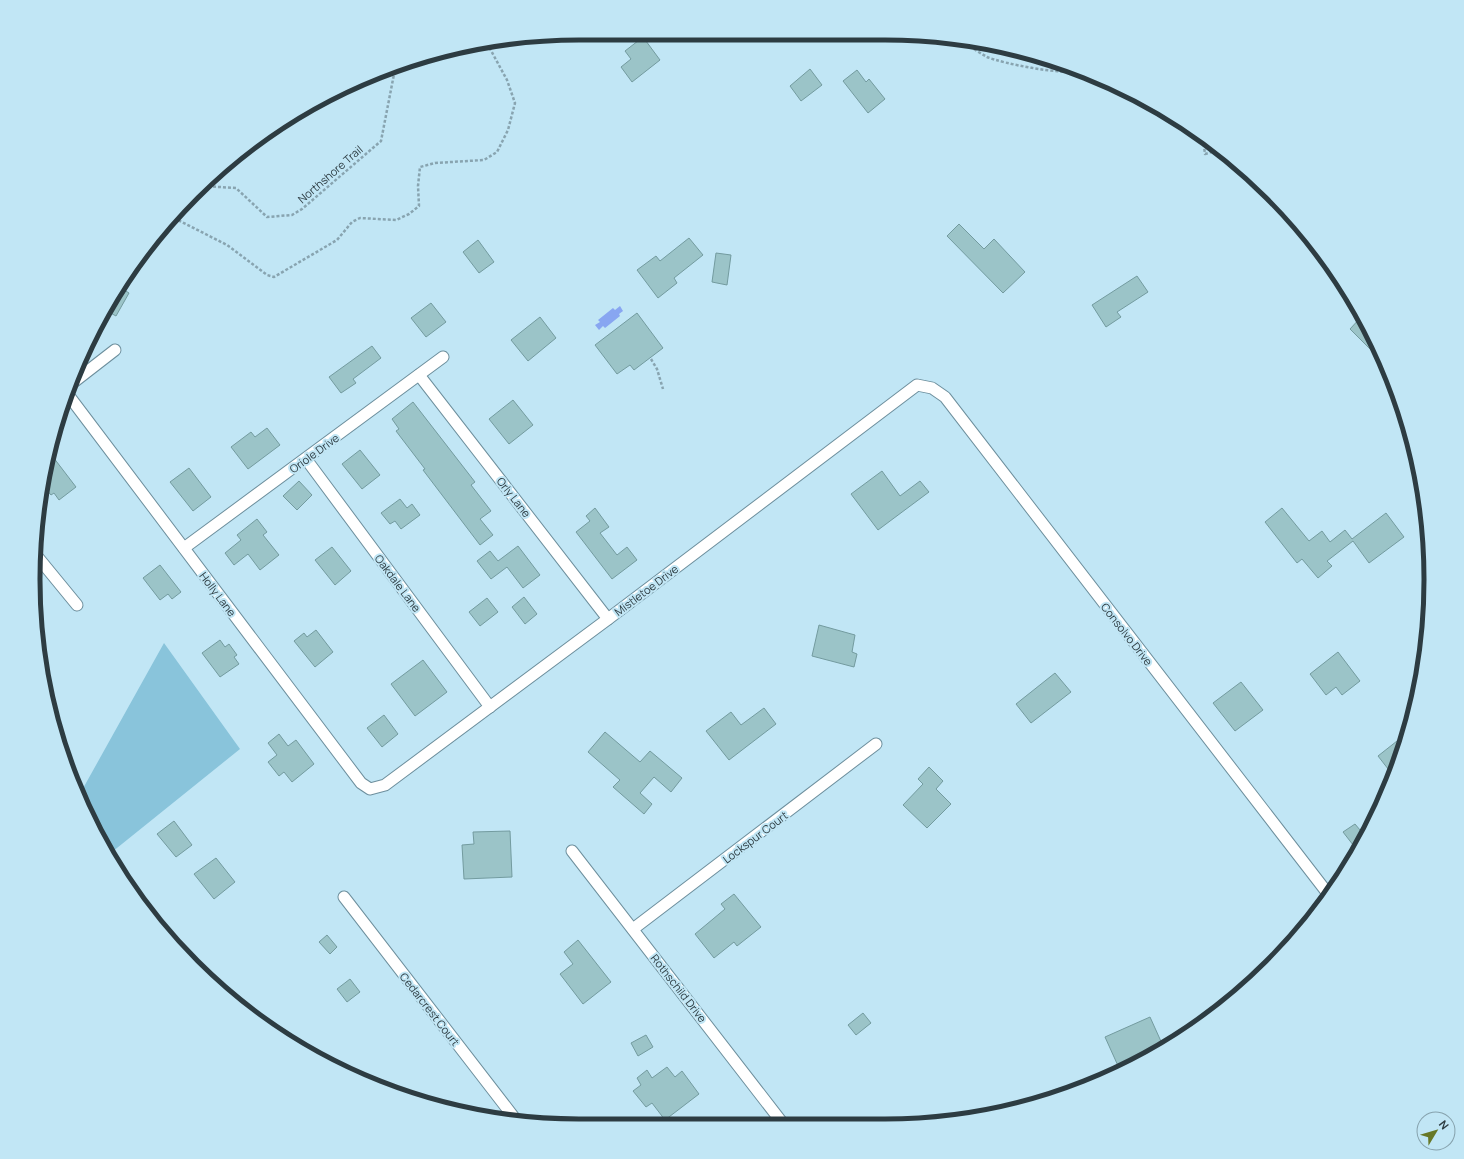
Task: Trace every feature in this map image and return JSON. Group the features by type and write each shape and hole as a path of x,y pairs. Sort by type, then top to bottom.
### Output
{"street":[{"path":"79,378 115,350"},
{"name":"Oriole Drive","path":"184,548 443,357"},
{"name":"Orly Lane","path":"419,375 608,619"},
{"name":"Mistletoe Drive","path":"370,789 385,785 490,708 917,385"},
{"name":"Consolvo Drive","path":"917,385 932,388 945,397 1325,890"},
{"name":"Holly Lane","path":"71,399 361,782 370,789"},
{"name":"Oakdale Lane","path":"306,459 490,708"},
{"path":"41,561 77,605"},
{"name":"Lockspur Court","path":"633,929 876,744"},
{"name":"Rothschild Drive","path":"572,851 779,1119"},
{"name":"Cedarcrest Court","path":"344,897 512,1114"}],"path":[{"path":"178,220 227,245 267,275 274,278 337,240 352,222 360,218 396,220 409,214 419,206 418,186 420,167 435,163 484,160 496,152 508,130 515,103 507,80 490,48"},
{"path":"973,48 987,57 1021,65 1062,70"},
{"name":"Northshore Trail","path":"211,186 236,188 268,217 292,215 297,212 338,180 381,141 394,73"},
{"path":"1204,145 1205,154 1214,152"},
{"path":"651,359 660,375 663,388"}],"shaded area":[{"path":"164,643 240,749 113,851 83,789"},
{"path":"127,873 160,919 151,908"}],"water":[{"path":"620,306 623,311 619,314 620,316 605,328 603,326 599,330 595,325 600,322 598,320 613,308 615,310"}],"building":[{"path":"639,40 645,40 660,60 632,82 621,67 631,59 625,51"},
{"path":"810,69 822,85 801,101 790,86"},
{"path":"857,70 866,82 869,79 885,99 868,113 843,81"},
{"path":"959,224 984,249 994,239 1025,272 1003,293 947,236"},
{"path":"689,238 703,255 674,278 677,283 658,298 637,270 656,256 660,261"},
{"path":"478,240 494,262 479,273 463,252"},
{"path":"716,253 731,255 727,285 712,282"},
{"path":"1137,276 1148,292 1117,312 1121,317 1106,327 1092,305"},
{"path":"125,290 129,293 116,316 110,313"},
{"path":"431,303 446,322 426,337 411,318"},
{"path":"637,313 663,348 634,370 630,365 617,374 595,345"},
{"path":"540,317 556,338 528,361 511,340"},
{"path":"1358,321 1373,352 1350,329"},
{"path":"372,346 381,358 353,379 356,383 341,393 329,377"},
{"path":"513,400 533,425 509,444 489,419"},
{"path":"413,402 475,482 471,485 491,511 480,519 493,535 480,545 423,470 425,469 396,431 399,429 392,419"},
{"path":"267,428 280,445 248,469 231,447 251,432 255,437"},
{"path":"360,450 380,475 362,489 342,464"},
{"path":"54,458 76,487 59,500 54,493 51,495 48,491"},
{"path":"189,468 211,497 193,511 170,482"},
{"path":"882,471 900,496 920,481 929,492 878,530 851,494"},
{"path":"299,481 312,495 297,510 283,496"},
{"path":"400,499 407,508 412,504 420,515 401,529 395,521 390,524 381,513"},
{"path":"595,508 609,527 600,533 617,555 627,547 637,560 612,579 576,532 590,521 586,516"},
{"path":"1282,508 1309,541 1322,531 1330,542 1345,530 1352,539 1386,513 1404,537 1369,563 1353,541 1327,561 1332,566 1318,578 1302,559 1297,563 1265,522"},
{"path":"257,519 267,532 263,535 279,555 260,570 248,554 234,565 225,553 241,540 237,535"},
{"path":"518,546 540,575 523,588 507,567 491,579 477,561 490,551 498,561"},
{"path":"332,547 351,571 335,585 315,560"},
{"path":"160,565 181,592 172,599 168,594 160,600 143,578"},
{"path":"524,597 537,614 525,624 512,607"},
{"path":"487,598 498,612 480,626 469,612"},
{"path":"819,625 855,635 852,652 857,654 854,667 812,656"},
{"path":"316,630 333,652 315,667 294,641 304,633 307,637"},
{"path":"220,640 225,647 229,644 237,655 234,657 239,664 220,677 202,653"},
{"path":"1338,652 1360,681 1342,695 1336,687 1326,695 1310,674"},
{"path":"423,660 447,692 415,716 391,684"},
{"path":"1055,673 1071,692 1031,723 1016,704"},
{"path":"1241,682 1263,710 1235,731 1213,703"},
{"path":"764,708 776,724 729,760 706,731 731,712 741,725"},
{"path":"384,715 398,734 382,747 367,728"},
{"path":"605,732 640,762 650,751 682,778 671,792 654,777 640,793 652,804 644,814 613,787 620,780 588,752"},
{"path":"279,734 288,746 296,740 314,764 292,782 284,772 279,776 268,762 277,755 268,743"},
{"path":"1397,741 1398,743 1389,770 1378,756"},
{"path":"929,767 943,781 936,789 951,804 927,828 903,805 923,784 918,779"},
{"path":"174,821 192,845 176,857 157,834"},
{"path":"1355,824 1360,830 1363,828 1354,846 1343,832"},
{"path":"510,831 512,877 464,879 462,845 474,844 473,832"},
{"path":"216,858 235,882 214,899 194,874"},
{"path":"734,894 761,927 737,946 734,942 714,958 695,934 725,909 721,904"},
{"path":"327,935 337,947 330,954 319,942"},
{"path":"578,940 611,982 583,1004 560,974 573,964 564,952"},
{"path":"350,979 360,992 347,1002 337,989"},
{"path":"863,1013 871,1023 856,1035 848,1025"},
{"path":"1150,1017 1161,1042 1118,1065 1105,1037"},
{"path":"646,1035 653,1047 638,1056 631,1043"},
{"path":"667,1067 675,1077 682,1071 699,1094 666,1119 664,1119 652,1103 646,1107 633,1091 641,1085 637,1078 647,1070 652,1078"}]}
